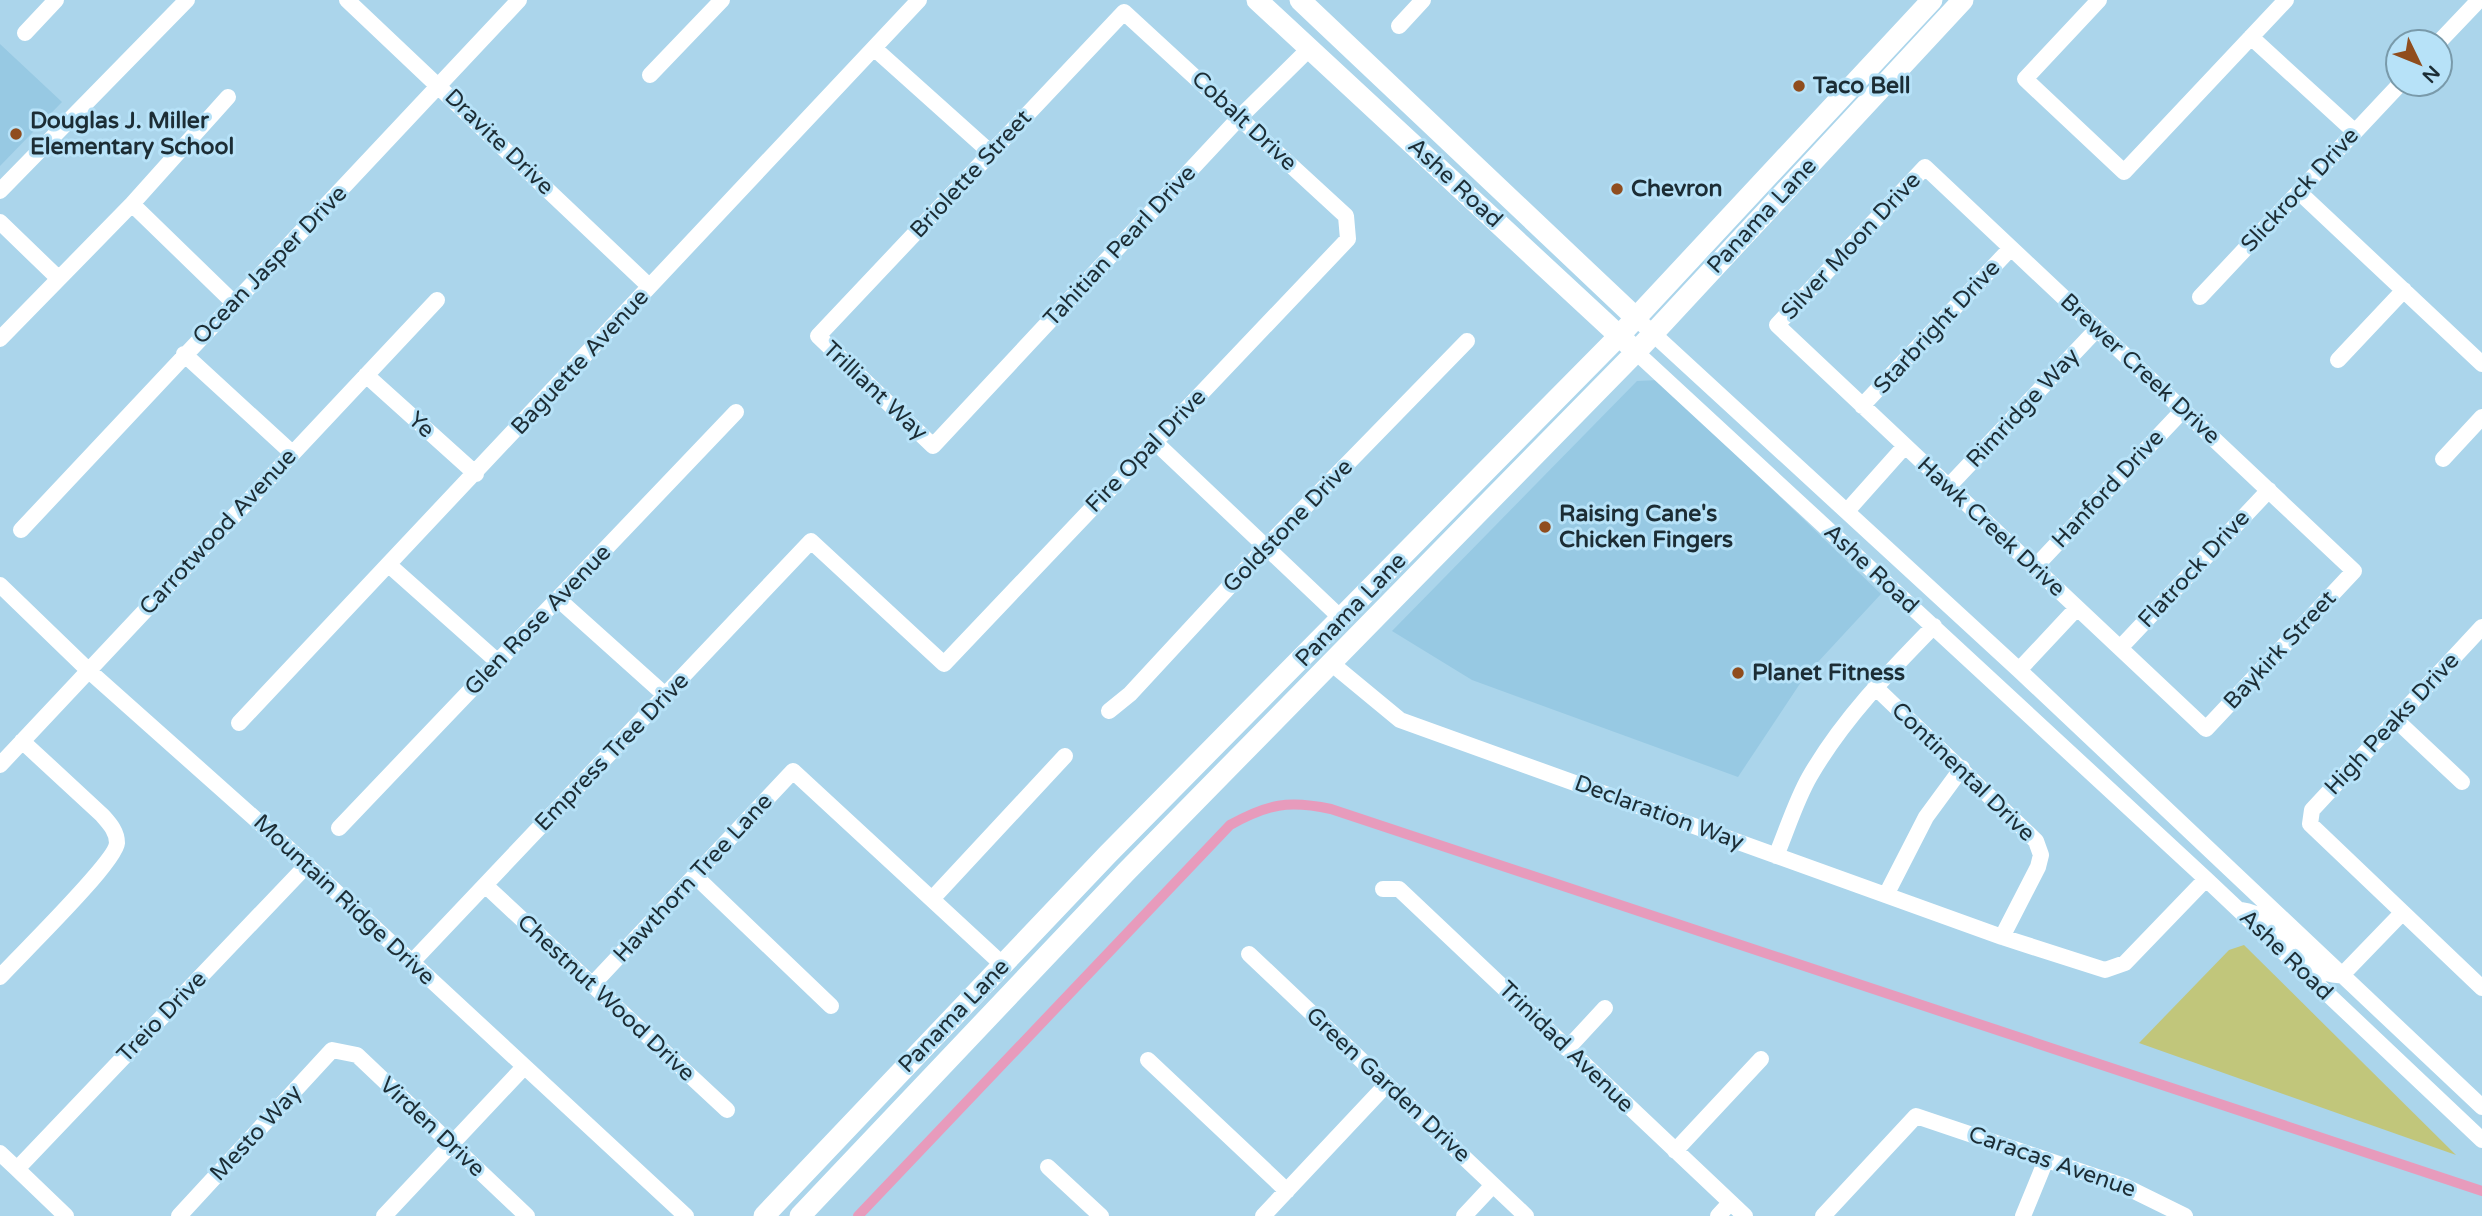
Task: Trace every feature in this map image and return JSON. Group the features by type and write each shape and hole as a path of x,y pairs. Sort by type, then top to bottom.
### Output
{"main road":[{"name":"Ashe Road","path":"1257,0 1636,352"},
{"name":"Ashe Road","path":"1300,0 1636,318"},
{"name":"Panama Lane","path":"764,1216 1003,965 1619,336 1932,0"},
{"name":"Panama Lane","path":"800,1216 1331,663 1636,352 1963,0"},
{"path":"1309,49 1323,45 1334,48 1388,96 1407,103"},
{"path":"1389,121 1413,124 1471,175 1489,178"},
{"path":"1331,663 1342,619"},
{"path":"965,1042 963,1028 1004,983 1006,971 1003,965"}],"street":[{"path":"25,33 56,0"},
{"path":"0,191 187,0"},
{"name":"Dravite Drive","path":"347,0 649,286"},
{"name":"Ocean Jasper Drive","path":"21,530 519,0"},
{"path":"650,75 722,0"},
{"name":"Baguette Avenue","path":"239,723 919,0"},
{"path":"1399,26 1423,0"},
{"path":"2099,0 2025,79 2124,172 2286,0"},
{"path":"2452,28 2479,0"},
{"name":"Cobalt Drive","path":"1124,12 1346,216 1348,239"},
{"name":"Briolette Street","path":"818,336 1124,12"},
{"path":"2251,37 2355,132"},
{"path":"875,49 991,153"},
{"name":"Tahitian Pearl Drive","path":"933,446 1240,117 1309,49"},
{"path":"0,339 132,204 228,97"},
{"name":"Slickrock Drive","path":"2200,297 2387,98"},
{"name":"Brewer Creek Drive","path":"1925,167 2354,571"},
{"name":"Silver Moon Drive","path":"1777,325 1925,167"},
{"path":"2299,192 2482,364"},
{"path":"132,204 235,304"},
{"path":"0,222 58,278"},
{"name":"Fire Opal Drive","path":"811,541 944,664 1348,239"},
{"name":"Starbright Drive","path":"1863,406 2011,248"},
{"path":"2338,360 2404,290"},
{"name":"Carrotwood Avenue","path":"0,765 437,300"},
{"name":"Ashe Road","path":"1636,318 2019,670 2482,1107"},
{"name":"Hawk Creek Drive","path":"1777,325 2206,729"},
{"name":"Rimridge Way","path":"1948,487 2097,329"},
{"name":"Trilliant Way","path":"818,336 933,446"},
{"name":"Goldstone Drive","path":"1109,711 1138,687 1266,547 1467,341"},
{"name":"Ashe Road","path":"1636,352 2206,879 2482,1140"},
{"path":"184,354 292,453"},
{"name":"Ye","path":"366,375 476,474"},
{"name":"Hanford Drive","path":"2034,568 2183,410"},
{"name":"Glen Rose Avenue","path":"340,828 736,412"},
{"path":"2443,458 2482,417"},
{"path":"1155,442 1342,619"},
{"path":"1847,511 1905,446"},
{"name":"Flatrock Drive","path":"2120,648 2269,490"},
{"name":"Empress Tree Drive","path":"412,962 811,541"},
{"path":"389,565 498,662"},
{"name":"Baykirk Street","path":"2206,729 2354,571"},
{"name":"Mountain Ridge Drive","path":"0,585 88,670 307,865 686,1216"},
{"path":"558,598 665,695"},
{"path":"2019,670 2077,608"},
{"path":"1776,856 1809,778 1839,731 1875,687 1934,626"},
{"name":"High Peaks Drive","path":"2402,913 2310,824 2312,810 2482,627"},
{"name":"Declaration Way","path":"1331,663 1400,720 2002,937 2105,970 2125,962 2206,879"},
{"name":"Continental Drive","path":"1875,687 2036,841 2041,855 2038,867 2002,937"},
{"path":"2395,719 2462,782"},
{"path":"0,977 112,856 117,843 113,828 102,815 22,741"},
{"path":"1003,965 932,899 1065,756"},
{"path":"1886,895 1926,817 1962,768"},
{"name":"Hawthorn Tree Lane","path":"592,985 793,771 932,899"},
{"name":"Treio Drive","path":"17,1169 307,865"},
{"path":"695,876 831,1006"},
{"name":"Chestnut Wood Drive","path":"485,885 727,1110"},
{"name":"Trinidad Avenue","path":"1383,889 1399,888 1745,1216"},
{"path":"2238,909 2259,915 2324,972 2333,976 2342,975 2402,913 2480,981"},
{"name":"Green Garden Drive","path":"1249,954 1527,1216"},
{"path":"1567,1049 1605,1008"},
{"name":"Virden Drive","path":"332,1050 357,1055 527,1216"},
{"name":"Mesto Way","path":"179,1216 332,1050"},
{"path":"1675,1151 1761,1059"},
{"path":"1149,1060 1287,1191"},
{"path":"384,1216 524,1067"},
{"path":"1263,1216 1387,1084"},
{"name":"Caracas Avenue","path":"1823,1216 1916,1116 2146,1194 2185,1216"},
{"path":"0,1153 66,1216"},
{"path":"2023,1216 2046,1160"},
{"path":"1048,1167 1101,1216"},
{"path":"1464,1216 1493,1185"},
{"path":"1718,1216 1730,1203"}],"shaded area":[{"name":"Douglas J. Miller Elementary School","path":"0,44 62,102 0,166"},
{"path":"1659,380 1881,594 1805,676 1738,777 1472,680 1392,631 1637,381"}],"green space":[{"path":"2244,945 2456,1155 2139,1043 2229,950"}],"waterway":[{"path":"858,1216 1230,825 1267,808 1290,805 1331,809 2482,1191"}],"place":[{"name":"Taco Bell","path":"1799,86"},
{"name":"Douglas J. Miller Elementary School","path":"16,134"},
{"name":"Chevron","path":"1617,189"},
{"name":"Raising Cane's Chicken Fingers","path":"1545,527"},
{"name":"Planet Fitness","path":"1738,673"}]}
